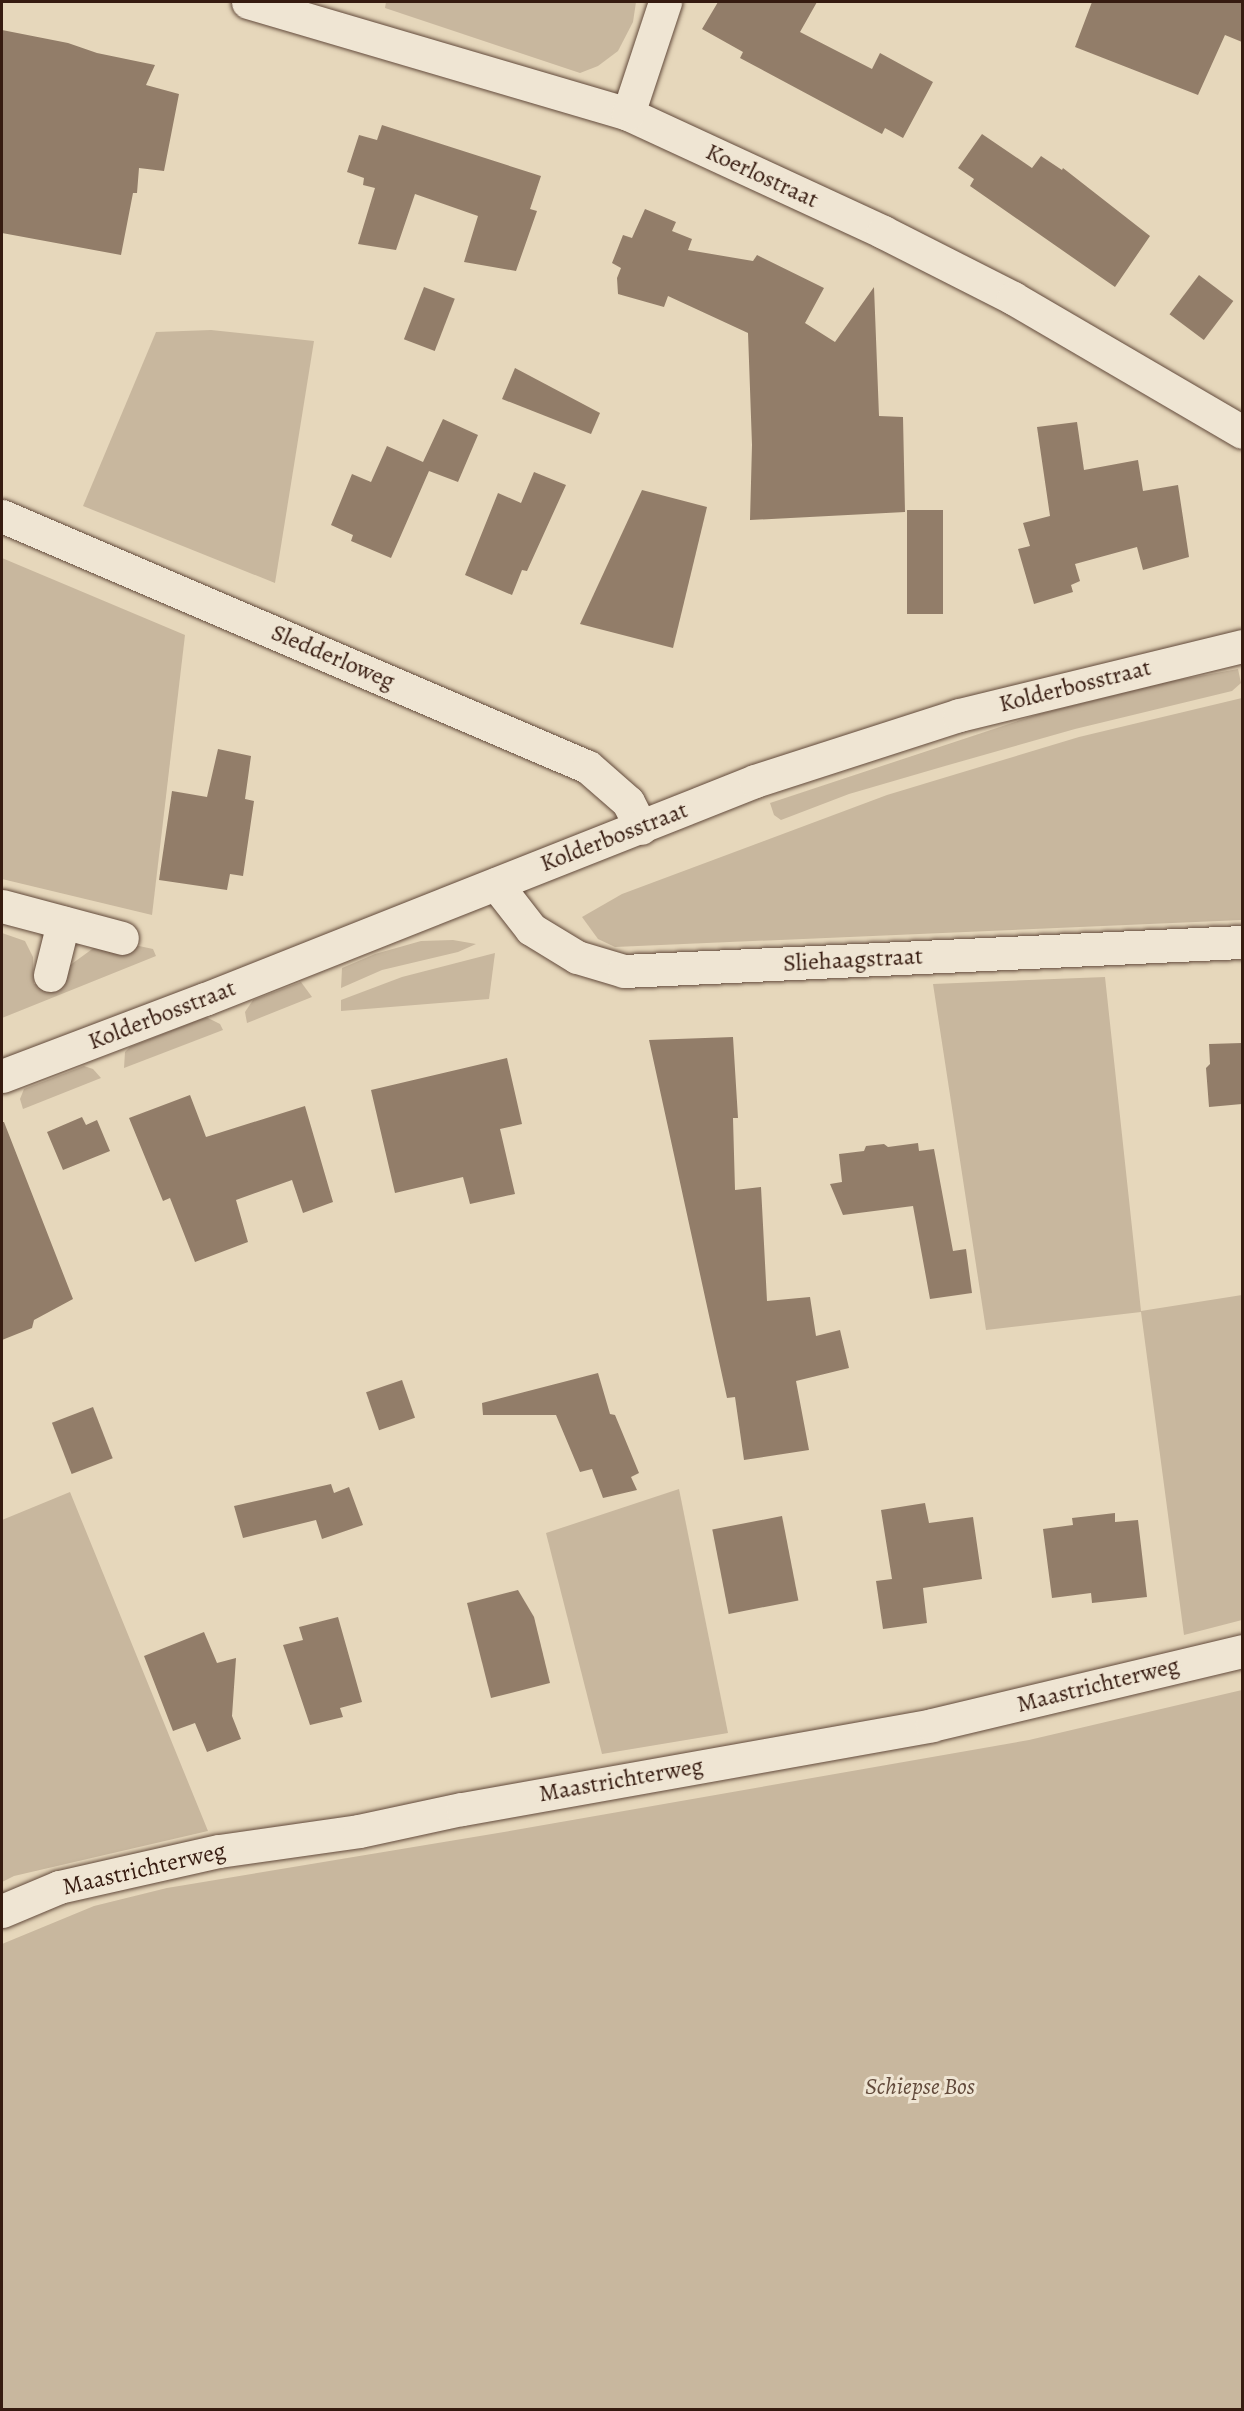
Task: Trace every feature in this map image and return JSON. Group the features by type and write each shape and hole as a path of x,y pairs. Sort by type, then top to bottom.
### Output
{"street":[{"name":"Koerlostraat","path":"248,2 628,114 883,232 1013,298 1242,432"},
{"path":"628,114 665,2"},
{"name":"Sledderloweg","path":"2,516 588,767 627,802 641,828"},
{"name":"Kolderbosstraat","path":"2,1077 641,828 755,781 958,715 1242,646"},
{"name":"Sliehaagstraat","path":"496,884 531,929 577,957 624,971 1242,942"},
{"path":"2,906 122,938"},
{"path":"50,975 63,922"},
{"name":"Maastrichterweg","path":"2,1911 59,1887 219,1851 359,1830 474,1807 932,1725 1242,1650"}],"green space":[{"path":"386,2 636,2 633,22 618,51 598,66 580,73 385,8"},
{"path":"211,330 314,341 275,583 83,506 156,332"},
{"path":"2,558 185,635 152,915 2,879"},
{"path":"1238,669 1241,683 1232,691 1075,729 945,766 849,794 781,820 774,815 770,803 1039,714 1167,682"},
{"path":"1242,698 1242,920 615,947 598,939 582,917 622,894 887,795 1079,737"},
{"path":"2,933 25,941 33,957 34,984 57,985 62,971 95,947 125,943 153,949 156,956 2,1018"},
{"path":"453,940 476,944 458,952 382,970 341,988 342,968 375,954 421,941"},
{"path":"495,953 489,999 341,1011 341,1000 402,977"},
{"path":"1105,977 1141,1311 1242,1295 1242,1620 1184,1635 1141,1312 986,1330 933,984"},
{"path":"301,982 312,997 247,1023 245,1012 253,1000"},
{"path":"206,1017 220,1024 223,1030 124,1068 125,1052 130,1047"},
{"path":"84,1066 93,1069 101,1078 23,1109 20,1099 24,1089"},
{"path":"679,1489 728,1733 602,1754 546,1533"},
{"path":"70,1492 208,1831 14,1876 2,1882 2,1520"},
{"name":"Schiepse Bos","path":"1242,1690 1242,2409 2,2409 2,1944 94,1906 167,1888 498,1833 1029,1740"}],"building":[{"path":"718,2 817,2 800,32 872,69 880,53 933,82 903,138 885,128 882,134 740,58 743,52 702,29"},
{"path":"1092,2 1242,2 1242,42 1225,35 1198,95 1075,47"},
{"path":"2,30 68,43 97,53 155,65 146,85 179,94 164,171 139,168 137,193 133,193 121,255 2,233"},
{"path":"382,125 541,176 530,209 537,211 516,271 464,262 478,216 415,194 396,250 358,244 375,188 363,185 364,178 347,172 359,135 377,140"},
{"path":"982,134 1032,168 1041,156 1062,170 1063,168 1150,236 1115,287 970,186 974,179 958,168"},
{"path":"645,209 676,222 672,231 692,239 688,250 753,261 757,255 824,288 805,323 835,342 874,287 879,416 903,417 905,512 750,520 752,445 748,333 668,296 664,307 618,294 617,278 621,268 612,263 623,235 632,238"},
{"path":"1199,275 1233,301 1204,340 1170,314"},
{"path":"424,287 455,299 435,351 404,339"},
{"path":"515,368 600,413 591,434 502,399"},
{"path":"443,419 478,435 458,482 429,471 391,558 351,541 353,535 331,525 352,474 371,482 387,446 423,462"},
{"path":"1077,422 1084,470 1138,460 1143,491 1178,485 1189,557 1143,570 1137,547 1075,564 1080,581 1071,585 1073,592 1034,604 1018,549 1030,546 1023,523 1050,516 1037,427"},
{"path":"534,472 566,485 527,571 522,570 512,595 465,575 498,493 521,503"},
{"path":"642,490 707,507 673,648 580,624"},
{"path":"907,510 943,510 943,614 907,614"},
{"path":"218,749 251,756 245,799 254,801 243,876 230,874 227,890 159,880 172,791 207,797"},
{"path":"733,1037 738,1118 733,1118 735,1190 761,1187 767,1301 810,1297 816,1336 840,1330 849,1368 796,1381 809,1450 744,1460 735,1397 727,1398 649,1040"},
{"path":"1242,1043 1242,1104 1209,1107 1206,1068 1210,1064 1209,1044"},
{"path":"507,1058 522,1124 500,1129 515,1194 470,1204 463,1177 395,1193 371,1090"},
{"path":"190,1095 206,1137 305,1106 333,1202 303,1213 292,1180 236,1200 248,1242 195,1262 170,1198 163,1201 129,1118"},
{"path":"82,1117 86,1125 97,1120 110,1151 63,1170 47,1132"},
{"path":"2,1122 4,1122 73,1299 34,1320 32,1328 2,1340"},
{"path":"918,1143 919,1151 934,1149 953,1251 966,1249 972,1293 930,1299 913,1206 843,1215 830,1184 842,1182 839,1154 864,1151 866,1146 884,1144 888,1147"},
{"path":"598,1373 610,1414 615,1415 639,1473 631,1477 637,1490 603,1498 592,1469 580,1472 556,1415 483,1415 482,1403"},
{"path":"402,1380 415,1418 379,1430 366,1392"},
{"path":"93,1407 113,1458 72,1474 52,1423"},
{"path":"331,1484 334,1493 349,1487 363,1525 322,1539 316,1520 243,1538 234,1506"},
{"path":"925,1503 929,1523 973,1517 982,1579 923,1588 927,1623 883,1629 876,1581 892,1579 881,1510"},
{"path":"1115,1513 1115,1522 1138,1520 1147,1597 1092,1603 1091,1593 1052,1598 1043,1529 1073,1525 1072,1518"},
{"path":"782,1516 798,1600 729,1614 712,1530"},
{"path":"518,1590 534,1617 550,1683 491,1698 467,1603"},
{"path":"338,1617 362,1702 340,1708 343,1717 310,1725 283,1645 303,1640 299,1627"},
{"path":"204,1632 217,1663 236,1658 232,1716 241,1739 207,1752 195,1723 173,1731 144,1656"}]}
